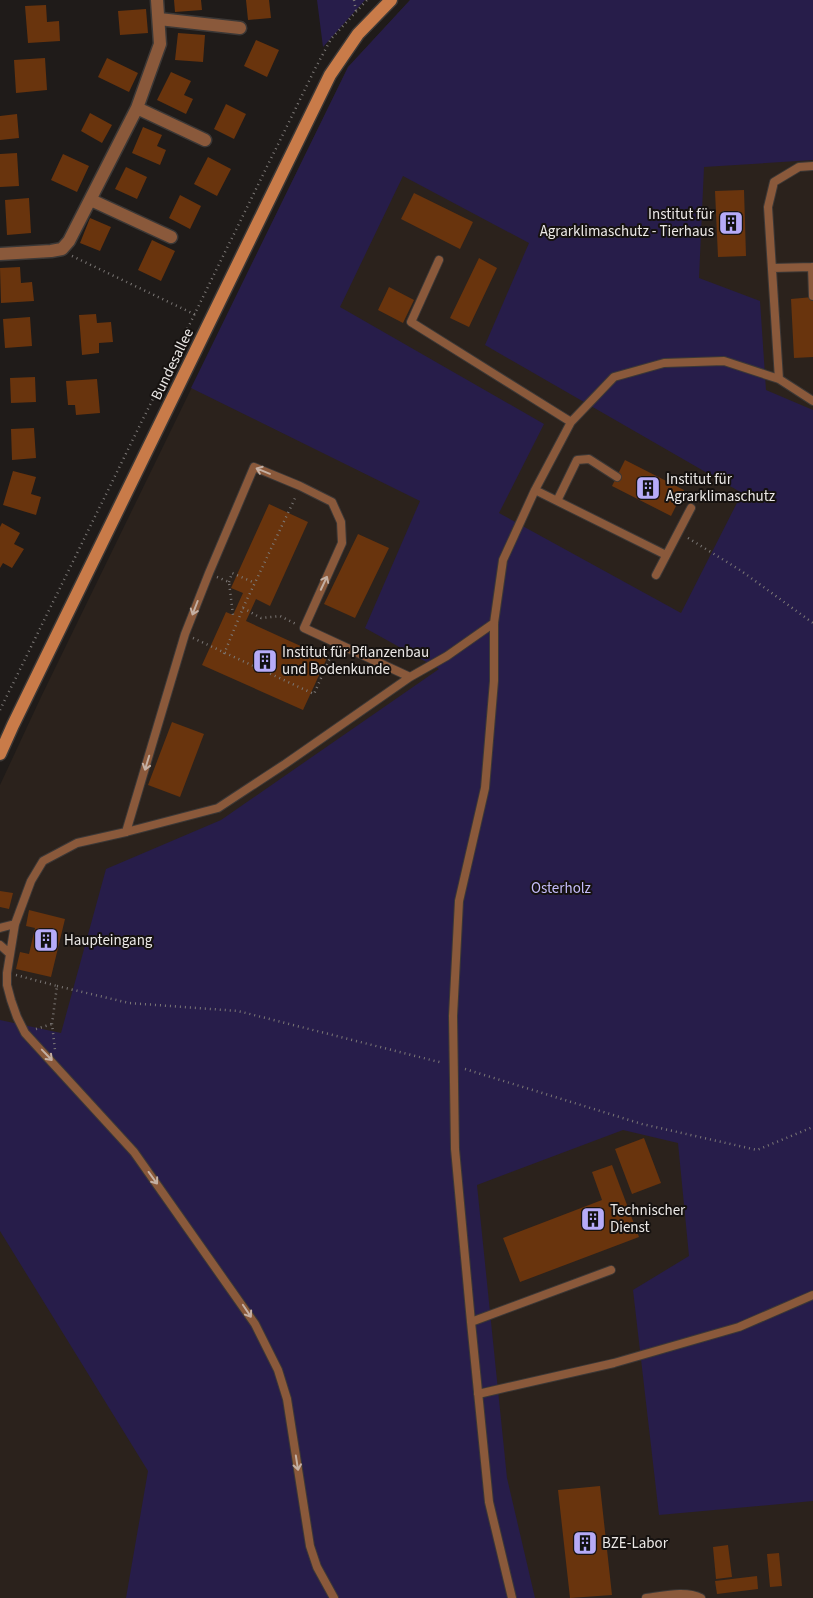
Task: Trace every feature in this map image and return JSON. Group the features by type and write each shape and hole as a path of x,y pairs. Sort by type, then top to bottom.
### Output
{"main road":[{"name":"Bundesallee","path":"0,754 12,725 211,322 330,75 358,34 391,0"}],"street":[{"path":"0,254 62,249 69,241 138,108 160,44 157,0"},
{"path":"159,19 240,28"},
{"path":"138,108 205,140"},
{"path":"91,200 171,237"}],"lane":[{"path":"779,380 768,207 774,182 799,167 813,166"},
{"path":"439,260 411,322 572,422"},
{"path":"772,268 813,267 813,296"},
{"path":"512,1598 489,1502 478,1394 455,1149 453,1016 459,901 486,788 494,681 494,624 503,560 535,490 572,422 614,377 664,363 724,361 779,380 813,401"},
{"path":"557,501 577,460 588,459 617,477"},
{"path":"126,832 185,634 254,468 300,486 332,502 342,522 342,543 304,628 410,677"},
{"path":"535,490 666,555"},
{"path":"656,575 691,508"},
{"path":"334,1598 317,1567 310,1546 287,1398 278,1370 265,1341 245,1309 134,1152 25,1033 17,1017 7,984 9,953 15,924 31,881 43,861 77,843 218,808 410,677 447,656 494,624"},
{"path":"0,928 15,924"},
{"path":"0,945 9,953"},
{"path":"471,1322 611,1270"},
{"path":"478,1394 614,1363 739,1327 813,1295"},
{"path":"646,1598 677,1594 696,1595 701,1598"}],"path":[{"path":"354,0 356,11"},
{"path":"0,710 331,39 367,0"},
{"path":"62,249 75,259 211,322"},
{"path":"224,654 243,608 300,486"},
{"path":"678,532 740,570 813,623"},
{"path":"209,573 229,582"},
{"path":"232,615 229,582 232,573 255,583"},
{"path":"243,608 261,618 280,616 304,628"},
{"path":"185,634 224,654 314,694 337,642"},
{"path":"7,973 129,1003 238,1011 454,1066 642,1124 757,1150 813,1127"},
{"path":"57,986 52,1024 58,1067"},
{"path":"25,1033 52,1024"}],"shaded area":[{"name":"Osterholz","path":"410,0 813,0 813,1598 0,1598 0,785 348,67"}],"green space":[{"path":"317,0 365,0 323,47"},
{"name":"Osterholz","path":"410,0 813,0 813,160 704,167 699,278 760,301 766,390 813,410 813,1501 659,1515 633,1290 689,1256 678,1143 623,1130 477,1185 507,1478 535,1598 126,1598 148,1471 0,1231 0,1020 61,1033 106,869 221,820 439,669 365,628 420,501 191,388 348,67","holes":["403,176 529,243 485,345 742,493 681,613 499,513 544,424 340,307"]}],"building":[{"path":"174,0 201,0 202,10 175,12"},
{"path":"246,0 269,0 271,18 248,20"},
{"path":"46,5 47,22 59,21 60,41 28,43 25,6"},
{"path":"146,9 148,33 120,35 118,11"},
{"path":"178,33 205,35 203,62 175,60"},
{"path":"256,40 279,50 267,77 244,66"},
{"path":"45,58 47,90 16,93 14,60"},
{"path":"107,58 138,73 129,92 98,77"},
{"path":"171,72 191,81 184,95 193,99 186,114 157,100"},
{"path":"226,104 246,114 234,139 214,129"},
{"path":"90,113 112,125 102,143 81,131"},
{"path":"17,114 19,138 0,140 0,116"},
{"path":"143,127 162,135 157,146 166,150 160,165 132,153"},
{"path":"17,153 19,186 0,187 0,154"},
{"path":"63,154 89,166 77,192 51,180"},
{"path":"208,157 231,169 217,196 194,184"},
{"path":"126,167 147,177 137,199 115,189"},
{"name":"Institut für Agrarklimaschutz - Tierhaus","path":"744,190 746,256 718,257 715,191"},
{"path":"414,193 473,222 460,249 401,219"},
{"path":"180,195 201,206 190,229 169,218"},
{"path":"29,198 31,233 7,235 5,200"},
{"path":"90,218 111,227 100,251 80,243"},
{"path":"152,240 175,251 161,281 138,270"},
{"path":"479,258 497,268 469,327 450,318"},
{"path":"20,267 21,283 32,282 34,301 1,303 0,268"},
{"path":"389,287 414,300 403,323 378,310"},
{"path":"813,297 813,357 794,358 791,299"},
{"path":"96,314 97,323 111,322 113,342 99,343 99,353 82,355 79,315"},
{"path":"30,317 32,346 5,348 3,319"},
{"path":"35,377 36,402 11,403 10,378"},
{"path":"97,379 100,413 76,415 75,405 68,405 66,381"},
{"path":"34,428 36,458 12,460 11,429"},
{"name":"Institut für Agrarklimaschutz","path":"625,460 684,490 671,516 612,486"},
{"path":"13,471 36,477 31,494 41,497 36,515 3,505"},
{"path":"269,504 308,522 270,606 256,599 246,621 327,658 303,710 202,665 226,612 233,615 243,593 231,588"},
{"path":"2,523 20,533 14,544 24,549 12,568 3,563 0,568 0,527"},
{"path":"358,534 389,548 355,618 324,604"},
{"path":"172,722 204,734 180,797 148,785"},
{"path":"0,891 13,893 9,909 0,907"},
{"name":"Haupteingang","path":"29,910 65,919 51,977 16,969 20,952 29,954 35,928 26,926"},
{"path":"644,1138 661,1183 632,1194 615,1149"},
{"name":"Technischer Dienst","path":"612,1165 639,1237 520,1282 503,1238 602,1200 592,1172"},
{"name":"BZE-Labor","path":"600,1486 612,1595 570,1598 558,1490"},
{"path":"728,1545 732,1577 716,1579 713,1547"},
{"path":"779,1553 782,1586 770,1587 767,1554"},
{"path":"757,1576 758,1589 717,1594 715,1581"}],"place":[{"name":"Institut für Agrarklimaschutz - Tierhaus","path":"731,223"},
{"name":"Institut für Agrarklimaschutz","path":"648,488"},
{"name":"Institut für Pflanzenbau und Bodenkunde","path":"265,661"},
{"name":"Haupteingang","path":"46,940"},
{"name":"Technischer Dienst","path":"593,1219"},
{"name":"BZE-Labor","path":"585,1543"}]}
